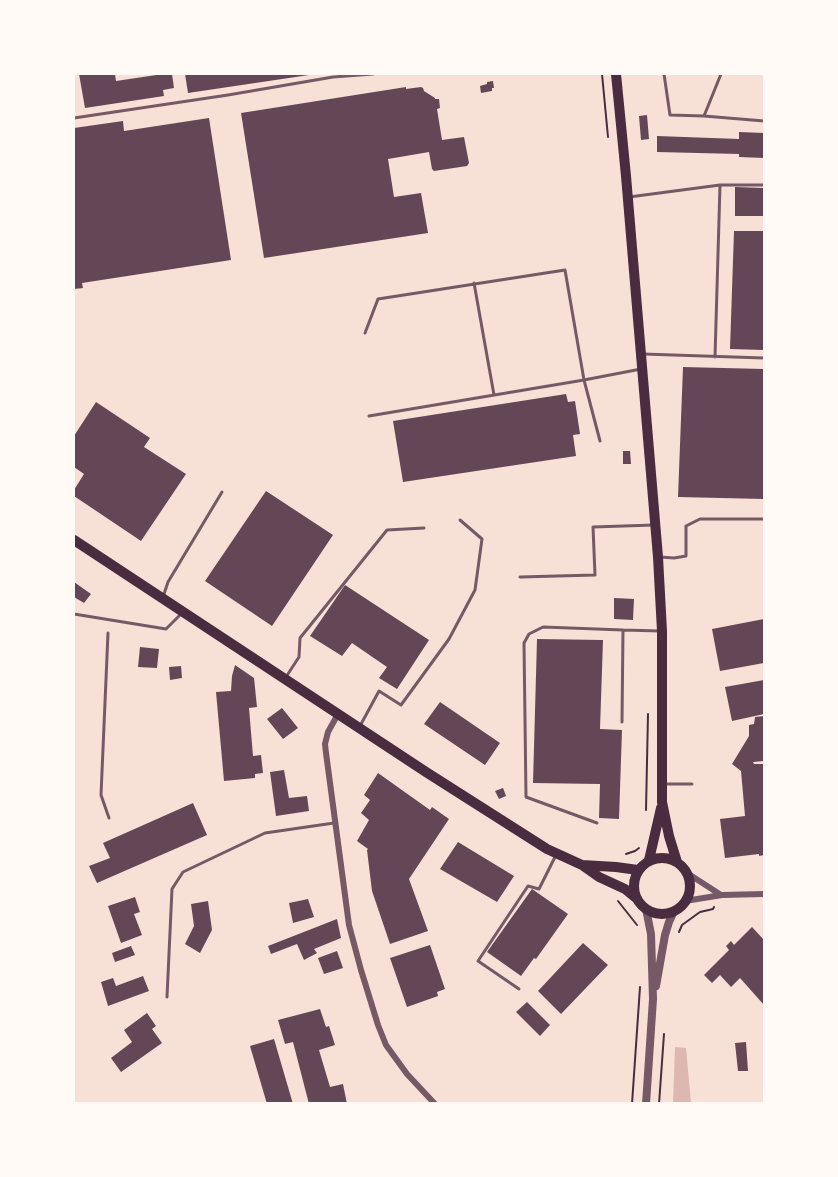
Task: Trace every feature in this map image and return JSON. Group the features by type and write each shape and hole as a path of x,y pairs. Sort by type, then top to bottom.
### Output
{"main road":[{"path":"74,540 547,849 625,889 646,909 660,914 674,911 685,901 690,887 687,873 677,862 662,802 662,631 658,557 616,74"},
{"path":"649,860 662,802"},
{"path":"636,898 633,884 638,870 649,860 663,857 677,862"},
{"path":"582,865 638,870"}],"street":[{"path":"338,714 328,732 326,744 334,823 349,925 386,1045 394,1059 435,1104"},
{"path":"687,873 722,895"},
{"path":"685,901 722,895 765,894"},
{"path":"646,909 651,934 653,1003 646,1104"},
{"path":"653,1003 665,935 674,911"}],"lane":[{"path":"74,118 333,77 372,74"},
{"path":"664,74 670,115 765,121"},
{"path":"704,116 722,74"},
{"path":"715,357 720,185"},
{"path":"628,198 720,185 765,185"},
{"path":"365,333 378,299 565,270 584,380 600,441"},
{"path":"474,283 494,395"},
{"path":"641,354 765,358"},
{"path":"369,416 642,368"},
{"path":"163,599 168,582 222,492"},
{"path":"359,728 379,691 401,705 448,639 475,590 482,539 460,519"},
{"path":"658,557 686,556 686,526 700,519 765,519"},
{"path":"520,578 595,575 593,527 655,525"},
{"path":"285,679 299,657 300,638 387,530 424,528"},
{"path":"74,614 166,629 183,612"},
{"path":"597,823 526,797 524,642 530,633 543,627 662,631"},
{"path":"622,722 623,630"},
{"path":"108,633 101,795 109,818"},
{"path":"662,784 692,784"},
{"path":"166,997 172,889 183,872 265,833 334,823"},
{"path":"519,989 478,961 528,886 539,889 557,853"}],"path":[{"path":"602,74 609,142"},
{"path":"646,816 648,712"},
{"path":"616,867 627,854 639,848"},
{"path":"613,884 611,894 622,905 641,932"},
{"path":"675,938 682,925 700,912 713,909 722,895"},
{"path":"632,1104 640,988"},
{"path":"659,1104 664,1034"}],"shaded area":[{"path":"675,1047 686,1048 691,1103 673,1103"}],"building":[{"path":"79,74 115,74 116,81 172,74 174,88 163,90 164,96 85,108"},
{"path":"185,74 309,74 309,75 188,93"},
{"path":"493,81 492,91 481,93 480,86"},
{"path":"406,87 406,89 421,87 435,99 439,99 440,108 437,109 442,140 464,137 469,163 467,166 434,171 429,152 388,159 394,197 421,193 428,233 264,258 241,113"},
{"path":"647,115 649,139 641,140 639,116"},
{"path":"209,118 231,260 82,283 83,288 74,289 74,128 123,121 124,131"},
{"path":"739,132 764,133 764,158 739,157 739,154 657,152 657,136 739,139"},
{"path":"735,187 764,188 764,216 735,216"},
{"path":"734,231 764,231 764,350 730,349"},
{"path":"683,367 764,369 764,499 678,497"},
{"path":"566,394 568,402 575,401 580,434 573,435 576,456 403,482 393,421"},
{"path":"96,402 150,438 144,447 186,474 141,541 74,496 74,490 84,474 74,467 74,436"},
{"path":"623,451 630,451 631,464 623,464"},
{"path":"266,491 333,535 272,626 205,581"},
{"path":"74,582 91,594 84,603 74,597"},
{"path":"345,585 429,640 397,689 379,678 387,667 352,643 342,656 310,636"},
{"path":"614,598 634,599 633,620 614,619"},
{"path":"764,619 764,663 720,671 712,629"},
{"path":"537,639 603,640 600,729 622,730 619,819 599,818 600,784 533,783"},
{"path":"140,647 159,649 157,668 138,667"},
{"path":"235,665 254,678 257,707 249,708 253,756 261,755 263,773 255,774 255,778 224,781 216,692 231,691"},
{"path":"181,666 182,678 170,680 169,667"},
{"path":"764,680 764,714 732,721 725,687"},
{"path":"440,702 500,743 485,765 424,724"},
{"path":"282,708 298,728 283,739 267,719"},
{"path":"764,716 764,761 753,762 764,764 764,855 725,858 720,819 745,816 741,771 732,764 749,736 749,725 754,724 755,717"},
{"path":"284,770 289,798 307,796 309,811 276,816 270,772"},
{"path":"378,773 430,810 432,807 449,819 409,879 428,931 390,944 372,891 368,849 357,841 369,820 361,813 370,800 364,795"},
{"path":"503,788 506,796 499,799 495,791"},
{"path":"193,803 207,835 97,883 89,866 110,858 103,843"},
{"path":"458,842 514,876 497,902 440,869"},
{"path":"532,889 568,914 521,976 487,952"},
{"path":"135,897 140,912 134,914 142,935 121,943 108,906"},
{"path":"308,899 314,917 293,923 289,903"},
{"path":"208,901 212,930 200,953 185,944 194,926 191,904"},
{"path":"337,919 341,938 314,949 317,953 304,960 297,944 271,954 268,946"},
{"path":"752,927 764,940 764,1005 740,978 731,987 720,975 712,983 704,975 729,950 726,946 731,941 734,945"},
{"path":"583,943 608,965 561,1014 538,991"},
{"path":"430,945 445,989 437,992 438,996 407,1007 390,958"},
{"path":"131,946 135,955 115,962 112,953"},
{"path":"337,951 343,968 324,974 318,958"},
{"path":"143,976 149,991 108,1006 101,982 113,978 116,986"},
{"path":"527,1002 550,1025 540,1036 516,1012"},
{"path":"320,1009 335,1045 319,1050 330,1087 343,1084 347,1104 309,1104 293,1042 285,1044 278,1020"},
{"path":"147,1013 156,1026 152,1029 162,1043 121,1072 111,1058 132,1042 124,1030"},
{"path":"274,1039 293,1104 267,1104 250,1046"},
{"path":"746,1042 748,1071 738,1071 735,1043"}]}
